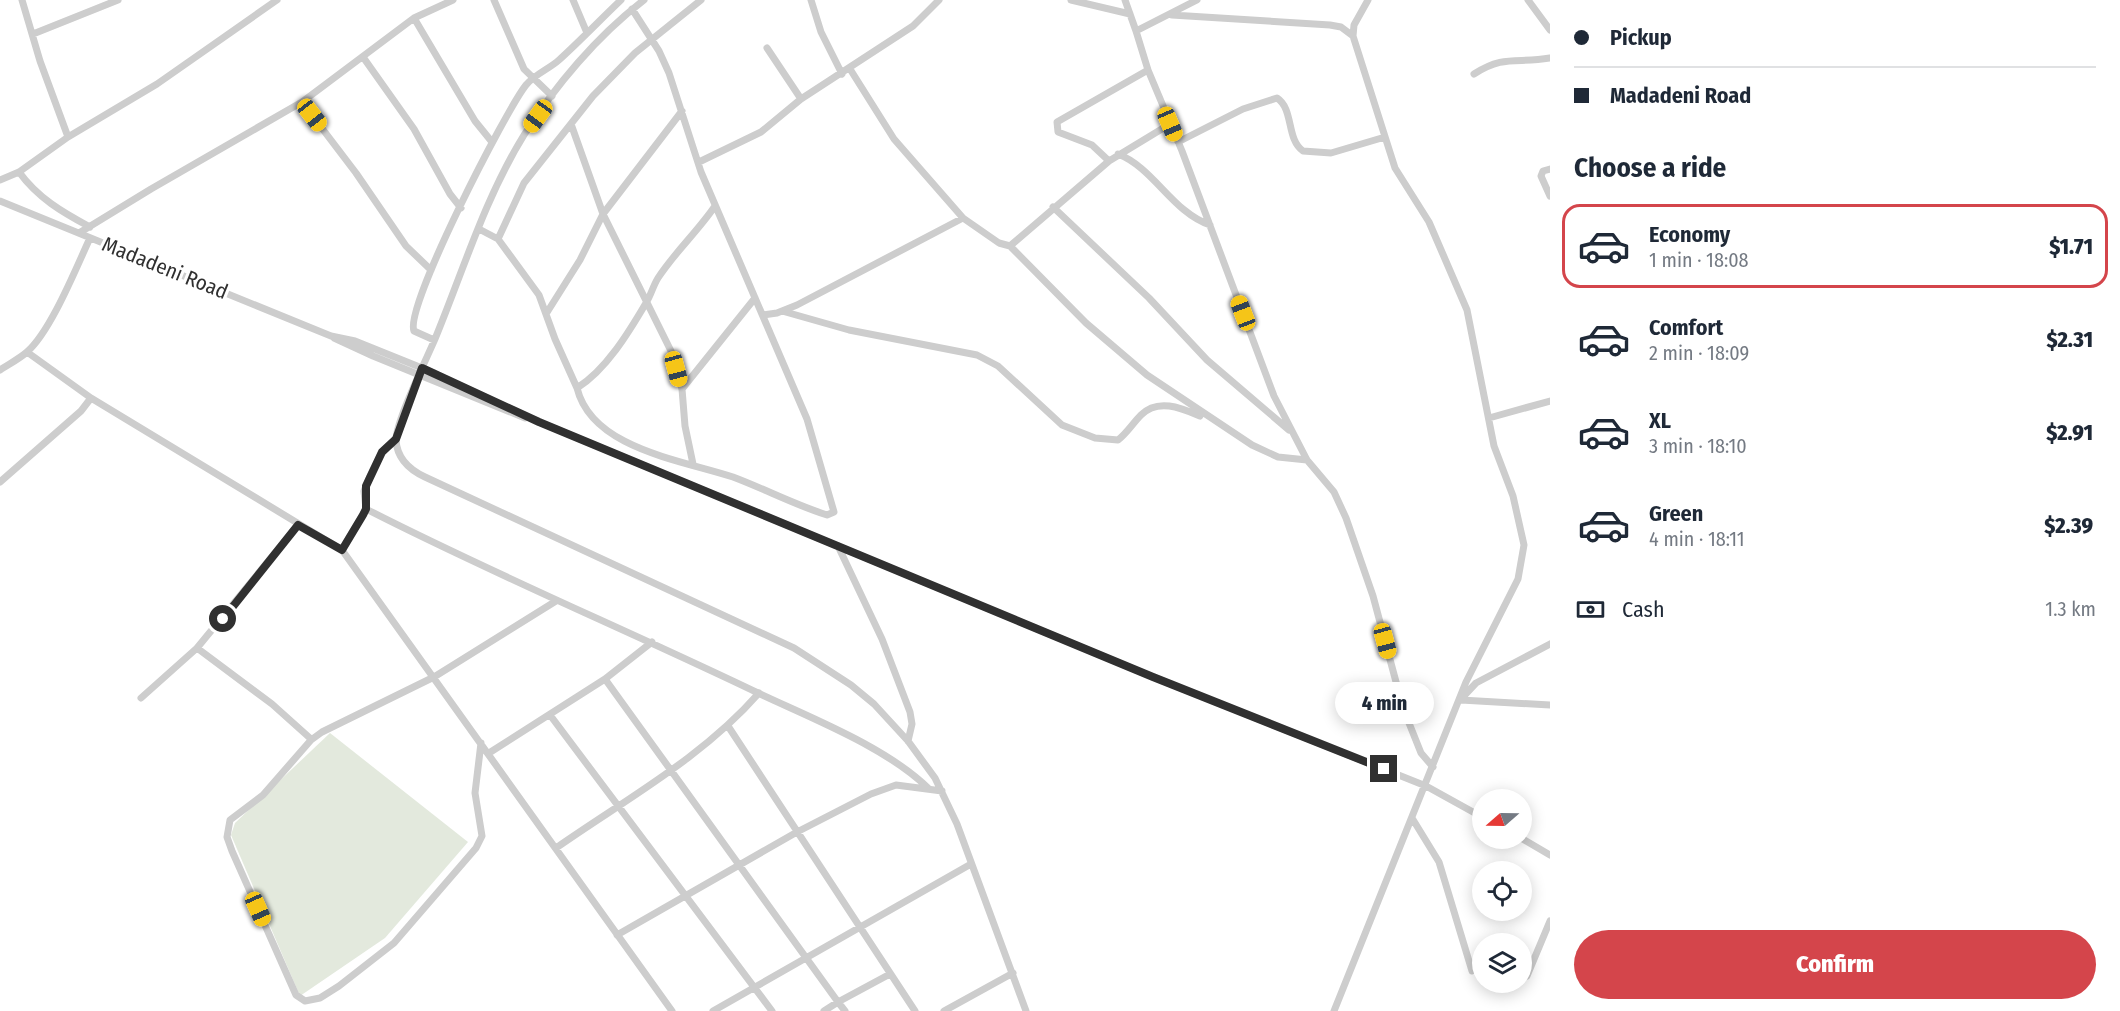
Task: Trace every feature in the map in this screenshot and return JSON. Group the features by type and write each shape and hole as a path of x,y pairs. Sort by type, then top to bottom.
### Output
{"street":[{"path":"22,0 68,137"},
{"path":"33,34 118,0"},
{"path":"0,180 19,172 68,137 157,84 277,0"},
{"path":"79,233 302,102 414,18 453,0"},
{"path":"494,0 521,63 552,96"},
{"path":"573,0 587,33"},
{"path":"434,340 415,333 412,326 431,270 510,108 532,77 558,61 621,0"},
{"path":"342,550 366,509 366,486 382,452 396,439 418,376 479,229 524,136 578,64 632,9 644,0"},
{"path":"498,239 524,183 613,74 701,0"},
{"path":"811,0 821,33 842,74"},
{"path":"699,162 750,140 801,99 850,69 921,20 939,0"},
{"path":"1071,0 1130,14"},
{"path":"1125,0 1148,70 1178,142 1274,396 1307,460 1334,492 1346,518 1373,596 1403,708 1420,753 1433,767"},
{"path":"1136,31 1172,15 1197,0"},
{"path":"1334,1011 1475,662 1518,579 1523,561 1522,527 1513,496 1497,458 1467,310 1429,222 1395,168 1353,36 1354,25 1368,0"},
{"path":"1528,0 1550,30"},
{"path":"479,229 498,239 524,272 544,304 581,402 589,415 614,435 649,452 693,464 809,509 827,515 834,512 807,419 715,206 669,73 652,39 632,9"},
{"path":"1172,15 1330,25 1341,27 1353,36"},
{"path":"414,18 475,121 492,142"},
{"path":"767,48 801,99"},
{"path":"363,57 414,129 450,194 461,207"},
{"path":"1474,74 1493,62 1535,61 1550,58"},
{"path":"850,69 894,139 963,218 999,243 1010,246 1116,349 1211,420 1268,453 1307,460"},
{"path":"1109,161 1092,145 1058,132 1057,122 1148,70"},
{"path":"1178,142 1243,109 1277,98 1284,106 1294,142 1303,151 1331,153 1385,138"},
{"path":"302,102 356,173 406,246 431,270"},
{"path":"546,314 580,260 603,214 682,111"},
{"path":"571,124 603,214 646,303 665,336 682,389 685,426 693,464"},
{"path":"1010,246 1053,207 1118,154 1170,124"},
{"path":"1118,154 1135,164 1191,216 1210,225"},
{"path":"1550,169 1544,171 1541,176 1550,196"},
{"path":"19,172 48,203 90,226"},
{"name":"Madadeni Road","path":"0,201 331,336 499,410 539,422"},
{"path":"577,388 597,372 646,303 658,278 701,227 715,206"},
{"path":"1053,207 1149,298 1207,360 1291,431"},
{"path":"764,315 782,311 963,218"},
{"path":"0,370 27,352 50,319 90,238"},
{"path":"682,389 755,298"},
{"path":"782,311 849,330 978,355 998,366 1062,425 1095,438 1118,440 1144,412 1157,406 1171,406 1211,420"},
{"name":"Madadeni Road","path":"331,336 355,341 422,368 539,422 1426,786 1472,811"},
{"path":"27,352 91,398 342,550 672,1011"},
{"path":"0,482 81,411 91,398"},
{"path":"1489,418 1550,401"},
{"path":"396,439 405,463 425,477 794,648 851,685 891,720 942,790 1026,1011"},
{"path":"366,509 556,601 652,642 759,693 885,757 912,773 928,788"},
{"path":"141,698 197,648 298,525"},
{"path":"838,546 882,639 910,712 912,724 908,741"},
{"path":"481,743 475,793 482,836 472,855 394,943 320,998 305,1001 296,995 232,851 227,828 230,820 262,795 312,739 354,715 434,677 556,601"},
{"path":"489,753 605,679 652,642"},
{"path":"1461,700 1476,683 1550,644"},
{"path":"197,648 272,704 312,739"},
{"path":"605,679 845,1011"},
{"path":"556,848 671,770 728,726 759,693"},
{"path":"1461,700 1550,705"},
{"path":"550,715 684,897 772,1011"},
{"path":"728,726 915,1011"},
{"path":"618,935 797,832 888,787 903,785 942,790"},
{"path":"1412,818 1439,862 1472,971"},
{"path":"1532,844 1550,855"},
{"path":"713,1011 971,864"},
{"path":"1532,964 1550,921"},
{"path":"944,1011 1013,973"},
{"path":"824,1011 890,974"}],"shaded area":[{"path":"330,733 468,842 385,938 300,996 231,835 235,823"}],"route":[{"path":"223,619 298,525 342,550 366,509 365,488 382,452 396,439 422,368 539,422 1153,677 1384,769"}]}
